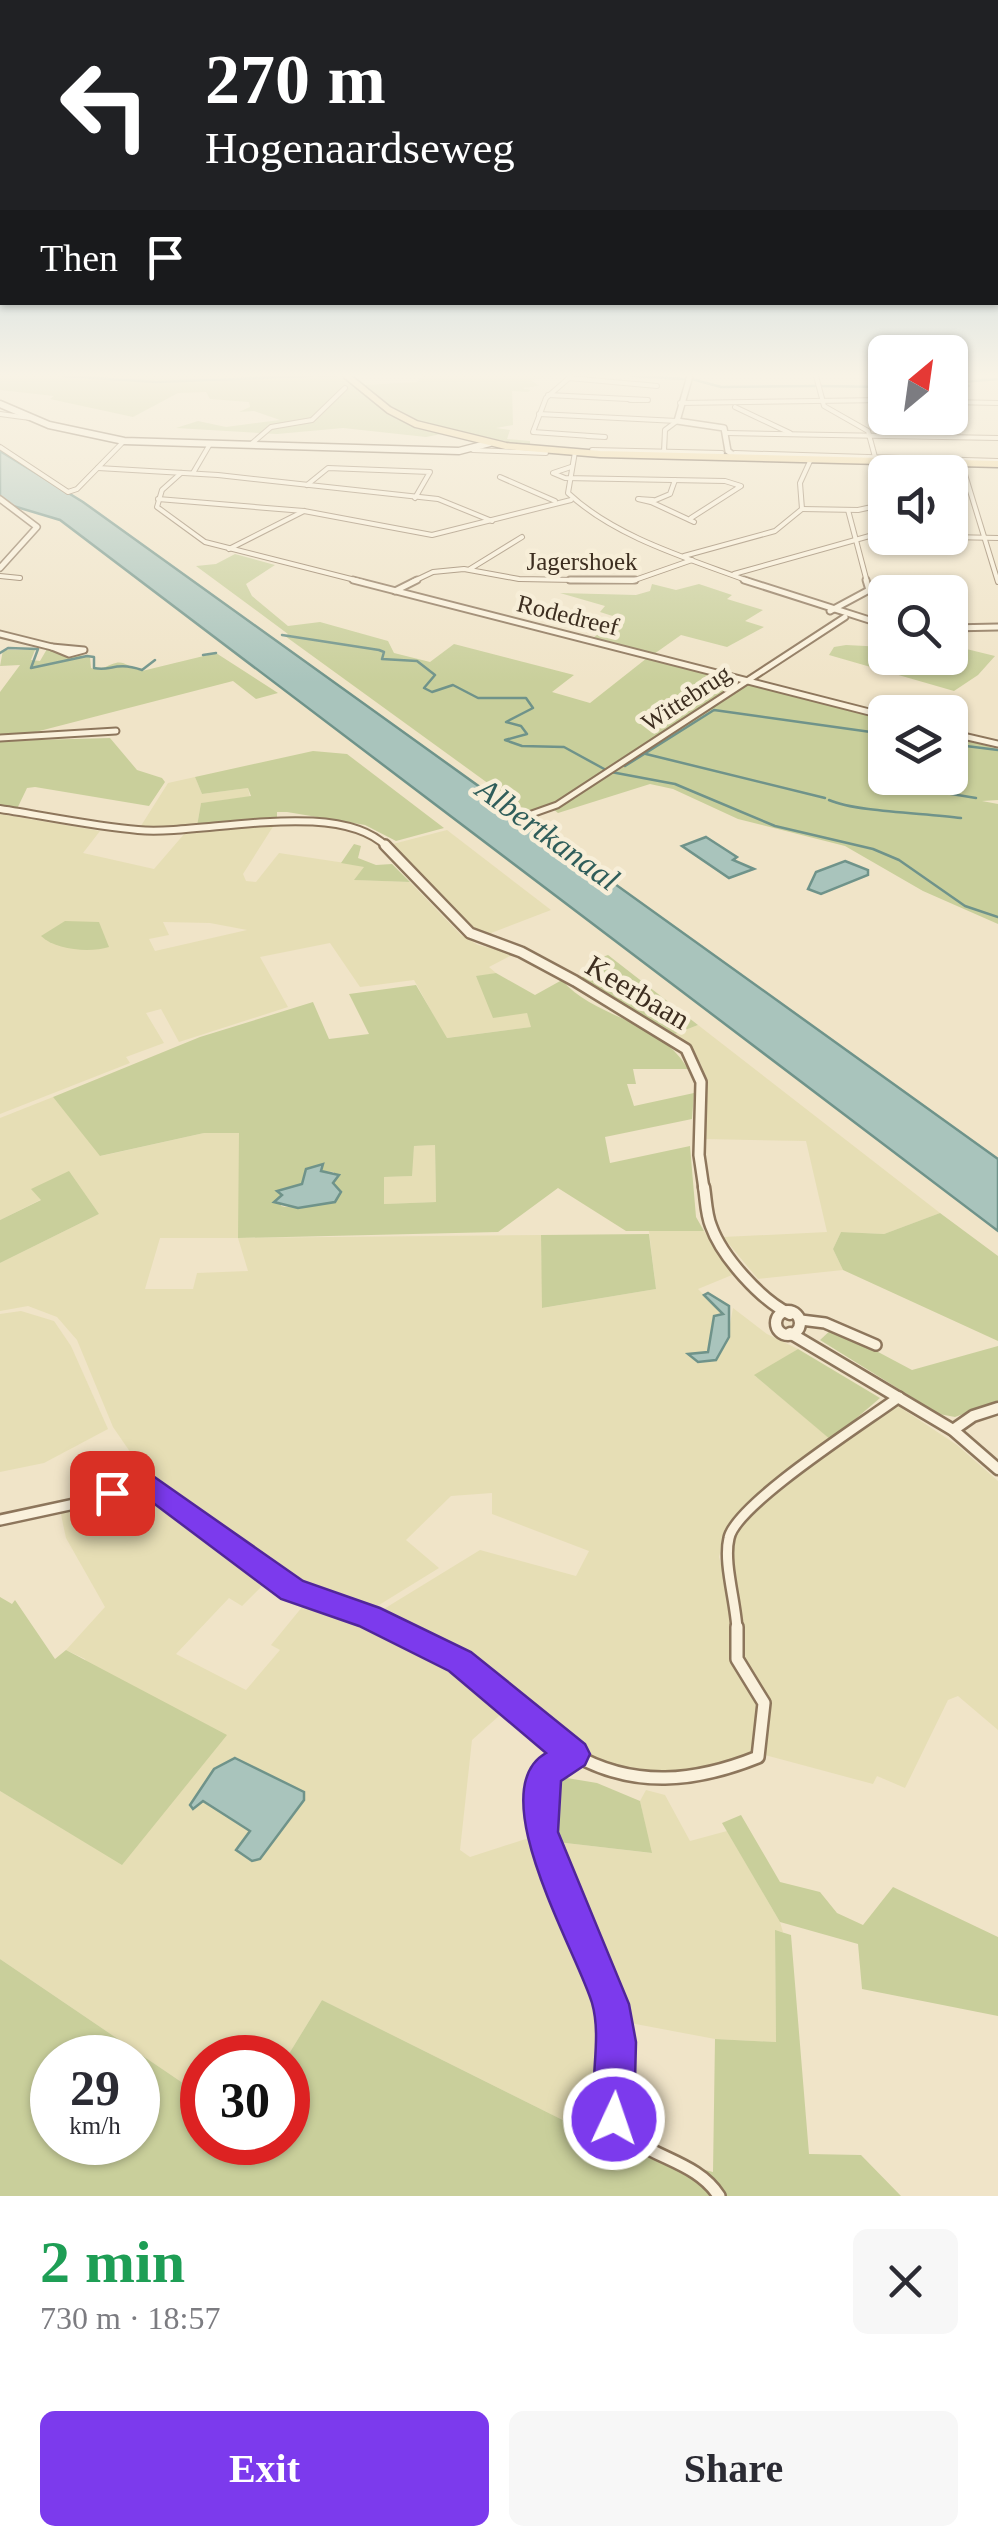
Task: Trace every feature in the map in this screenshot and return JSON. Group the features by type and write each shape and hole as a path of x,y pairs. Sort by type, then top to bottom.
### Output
{"street":[{"path":"48,478 68,492 78,489 88,478"},
{"path":"158,499 174,478"},
{"path":"250,478 450,501 492,521"},
{"path":"307,485 315,478"},
{"path":"415,498 426,478"},
{"path":"503,478 557,502"},
{"path":"570,478 571,500"},
{"path":"595,478 674,480 741,486 694,521 652,501 670,494 674,480"},
{"path":"802,478 802,508"},
{"path":"968,484 998,582"},
{"path":"0,499 37,527 0,568"},
{"path":"158,499 304,511 432,535 571,500 692,560 830,612 868,622"},
{"name":"Rodedreef","path":"158,499 163,515 192,536 229,549 868,712"},
{"path":"684,556 775,532 802,508 848,510 868,506"},
{"path":"830,612 869,590 848,510"},
{"path":"229,549 304,511"},
{"path":"734,574 868,536"},
{"path":"968,537 998,538"},
{"name":"Jagershoek","path":"469,570 522,538"},
{"name":"Jagershoek","path":"395,591 427,573 469,570 519,579 632,581 692,560"},
{"path":"0,576 20,578"},
{"name":"Wittebrug","path":"526,816 546,809 845,617"},
{"path":"968,628 998,627"},
{"path":"0,634 69,654 84,650 52,648"},
{"path":"0,738 116,731"},
{"path":"968,736 998,744"},
{"path":"0,809 141,831 294,820 363,833 388,846"},
{"name":"Keerbaan","path":"388,846 470,933 521,952 575,981 686,1050 699,1069 703,1093 699,1155 708,1219 722,1247 774,1312 777,1328 797,1327"},
{"name":"Keerbaan","path":"774,1312 790,1314 810,1342 953,1430"},
{"path":"797,1327 817,1320 876,1346"},
{"path":"0,1520 153,1487 292,1590 370,1617 460,1662 573,1754 636,1777 662,1781 715,1774 758,1756 764,1704 737,1659 736,1595 727,1556 729,1534 748,1508 900,1396"},
{"path":"998,1408 973,1416 953,1430 998,1469"},
{"path":"573,1754 550,1768 544,1780 541,1832 611,2004 617,2042 614,2119 624,2134 704,2175 719,2196"}],"shaded area":[{"path":"195,777 202,794 248,788 250,797 201,803 197,826 139,829 168,783"},
{"path":"0,814 100,831 83,853 154,869 185,833 274,825 243,874 246,881 256,882 279,853 365,866 356,880 410,882 461,935 478,945 514,954 489,967 496,973 476,977 527,1013 532,1027 446,1038 414,980 360,987 330,943 260,957 288,1007 179,1042 161,1009 146,1013 164,1043 126,1057 130,1063 0,1114","holes":["163,922 210,923 247,930 155,951 149,939 169,935"]},
{"path":"447,830 551,910 481,937 389,845"},
{"path":"698,1025 940,1213 884,1234 841,1232 833,1249 843,1270 758,1279 723,1237 827,1232 806,1141 704,1139 707,1086 701,1064 675,1034"},
{"path":"53,1097 101,1156 204,1133 239,1132 239,1238 541,1235 543,1308 656,1289 649,1231 704,1231 732,1275 698,1289 723,1314 713,1317 708,1352 688,1356 709,1362 726,1345 733,1308 767,1334 798,1349 755,1376 833,1441 744,1506 725,1533 719,1557 736,1617 731,1655 759,1700 751,1753 744,1761 710,1772 641,1774 571,1748 464,1658 374,1615 480,1550 576,1576 589,1551 492,1514 492,1493 451,1496 406,1540 439,1568 366,1613 290,1586 150,1481 113,1427 77,1340 57,1317 28,1306 0,1311 0,1263 99,1214 32,1189 42,1199 0,1220 0,1118","holes":["160,1238 238,1238 248,1271 197,1273 193,1289 145,1289"]},
{"path":"435,1145 436,1202 384,1204 384,1177 411,1176 414,1146"},
{"path":"21,1311 54,1321 71,1346 108,1429 44,1463 0,1472 0,1314"},
{"path":"895,1404 957,1445 998,1481 998,1730 958,1696 948,1700 905,1788 877,1776 873,1784 765,1755 769,1709 741,1652 733,1548 739,1525 752,1511"},
{"path":"145,1489 205,1528 268,1580 242,1606 229,1598 176,1654 246,1690 280,1650 271,1645 307,1601 367,1621 422,1648 473,1677 509,1707 472,1740 460,1850 470,1857 538,1835 547,1869 602,1988 612,2053 608,2112 612,2129 623,2138 615,2146 322,2000 301,2035 180,2035 180,2081 160,2068 160,2035 112,2035 0,1959 0,1791 122,1864 85,1659 66,1650 105,1607 66,1538 60,1510"},
{"path":"646,1790 665,1795 690,1841 727,1831 780,1922 783,1932 775,1931 776,2042 715,2039 625,2022 605,1961 554,1858 557,1842 651,1853 640,1801"}],"green space":[{"path":"235,554 275,565 246,584 252,596 288,626 320,622 388,641 394,653 430,662 454,644 574,675 552,692 590,703 647,658 868,715 868,795 968,795 968,741 998,749 998,800 982,801 998,804 998,924 923,891 845,846 738,819 673,789 650,784 558,813 553,809 555,804 529,813 285,636 288,634 196,566 216,564"},
{"path":"652,584 676,590 699,584 732,595 727,599 763,610 745,621 764,627 727,647 681,635 654,654 593,638 619,618 600,612 605,606 560,593 636,595 650,591"},
{"path":"868,646 868,666 829,655 834,647"},
{"path":"47,649 90,657 91,668 100,670 122,663 142,671 216,653 278,693 256,699 233,681 20,736 0,737 0,692 20,665 0,666 3,650 35,650 31,660 40,661"},
{"path":"968,649 995,656 978,675 954,691 898,675 968,675"},
{"path":"110,738 137,770 165,782 149,806 35,787 27,788 16,811 0,806 0,741"},
{"path":"313,751 347,754 444,828 396,841 365,825 287,812 277,812 277,818 197,826 201,803 251,796 248,788 202,794 195,777"},
{"path":"354,844 361,846 358,858 376,865 392,864 410,882 354,880 364,867 341,863"},
{"path":"65,921 99,922 109,947 73,949 41,936"},
{"path":"608,955 698,1025 675,1034 575,980 590,974 587,963"},
{"path":"496,973 535,995 562,980 576,993 661,1039 676,1052 688,1069 633,1069 636,1084 627,1084 634,1106 694,1093 692,1119 605,1137 610,1163 690,1146 696,1217 704,1231 626,1231 558,1188 498,1232 238,1238 239,1133 204,1133 100,1156 53,1097 200,1037 313,1002 329,1039 369,1034 349,994 416,985 447,1038 531,1027 527,1013 493,1018 476,976","holes":["435,1145 436,1202 384,1204 384,1177 412,1176 414,1146","323,1166 320,1171 334,1172 324,1196 301,1207 281,1206 283,1195 277,1191 302,1184 306,1169"]},
{"path":"69,1171 99,1214 0,1263 0,1220 41,1200 31,1189"},
{"path":"940,1213 998,1256 998,1341 843,1270 833,1249 841,1232 884,1234"},
{"path":"649,1234 656,1289 542,1308 541,1235"},
{"path":"833,1328 912,1370 998,1346 998,1402 955,1417 939,1414 820,1340"},
{"path":"798,1349 880,1398 831,1440 754,1375"},
{"path":"0,1597 12,1604 15,1600 55,1659 66,1650 227,1735 122,1865 0,1791"},
{"path":"561,1777 597,1783 640,1801 652,1853 557,1842"},
{"path":"741,1815 780,1882 820,1892 837,1913 863,1925 893,1887 998,1937 998,2016 862,1989 858,1944 780,1922 722,1823"},
{"path":"775,1930 791,1935 809,2154 861,2155 901,2196 0,2196 0,1959 112,2035 30,2035 30,2165 160,2165 160,2068 180,2081 180,2165 310,2165 310,2035 301,2035 322,2000 615,2146 713,2172 715,2039 776,2042"}],"water":[{"name":"Albertkanaal","path":"0,478 45,478 83,502 998,1159 998,1231 60,520 10,505 0,497"},
{"path":"706,837 737,857 733,860 754,869 729,878 682,846"},
{"path":"845,861 868,870 868,875 821,894 808,889 816,872"},
{"path":"323,1164 321,1171 339,1175 333,1183 341,1192 335,1202 298,1208 274,1202 282,1195 277,1191 302,1184 306,1169"},
{"path":"708,1293 729,1306 729,1337 716,1360 698,1362 688,1354 708,1352 714,1316 723,1314 704,1295"},
{"path":"235,1758 304,1792 304,1800 260,1859 252,1861 236,1850 250,1831 203,1801 193,1809 190,1805 214,1769"}],"waterway":[{"path":"282,635 379,650 384,652 382,659 417,661 435,675 424,688 432,692 453,685 478,698 526,698 533,708 506,722 521,726 527,734 505,740 522,746 564,747 606,770"},
{"path":"0,653 8,648 38,649 31,668 87,656 94,657 94,668 125,666 142,670 155,660"},
{"path":"203,655 216,653"},
{"path":"625,766 714,710 868,732"},
{"path":"968,746 998,750"},
{"path":"646,754 825,798"},
{"path":"611,772 675,784 775,826 873,849 899,860 965,906 998,917"},
{"path":"958,795 976,798"},
{"path":"829,800 873,810 961,818"}],"route":[{"path":"112,1493 153,1487 292,1590 370,1617 460,1662 573,1754 550,1768 544,1780 541,1832 543,1846 600,1968 611,2004 617,2042 614,2119"}]}
